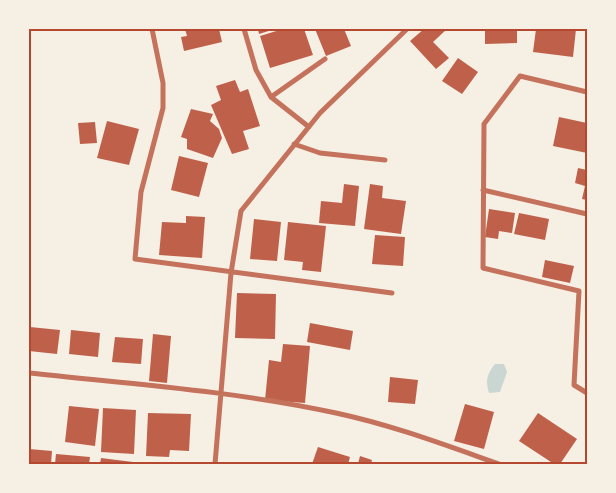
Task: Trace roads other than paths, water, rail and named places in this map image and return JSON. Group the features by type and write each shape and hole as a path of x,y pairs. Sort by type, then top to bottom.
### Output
{"street":[{"path":"152,29 163,83 162,108 141,192 136,259 392,293"},
{"path":"244,29 256,70 271,97 309,127"},
{"path":"215,464 231,273 241,211 320,114 407,29"},
{"path":"271,97 325,59"},
{"path":"587,92 520,76 484,124 483,190 483,268 579,291 574,385 587,393"},
{"path":"294,144 320,153 385,160"},
{"path":"483,190 587,214"},
{"path":"29,373 220,393 354,417 499,464"}]}
